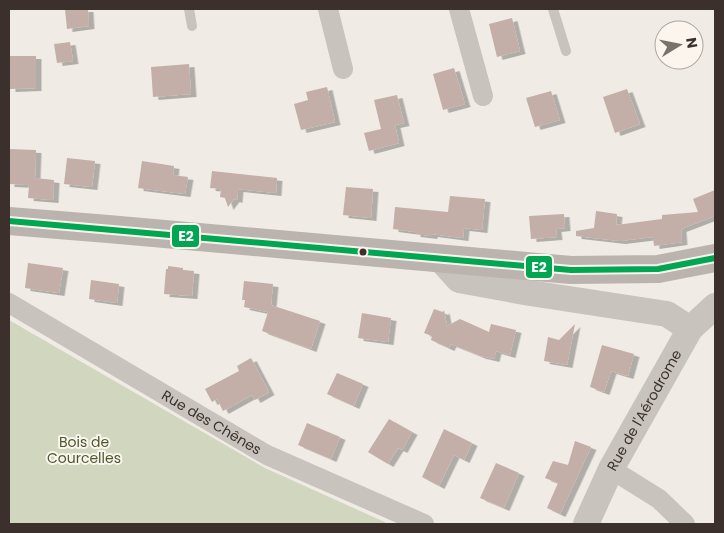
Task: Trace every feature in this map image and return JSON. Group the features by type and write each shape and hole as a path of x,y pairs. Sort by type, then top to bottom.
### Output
{"main road":[{"path":"9,221 571,270 658,269 715,258"}],"street":[{"path":"328,9 343,69"},
{"path":"459,9 483,96"},
{"path":"440,259 459,280 530,294 667,314 690,329"},
{"name":"Rue des Chênes","path":"9,303 267,455 424,524"},
{"name":"Rue de l'Aérodrome","path":"586,524 611,470 690,329 715,306"},
{"path":"611,470 659,498 685,524"}],"lane":[{"path":"189,9 192,26"},
{"path":"553,9 566,51"}],"green space":[{"name":"Bois de Courcelles","path":"9,320 265,468 389,524 9,524"}],"building":[{"path":"65,9 88,9 89,26 67,29"},
{"path":"512,18 520,51 497,57 489,24"},
{"path":"70,42 73,61 57,63 54,44"},
{"path":"9,56 36,56 36,88 10,89"},
{"path":"189,64 191,94 153,97 151,67"},
{"path":"454,68 465,104 443,110 433,74"},
{"path":"327,87 335,122 301,130 294,104 308,100 306,92"},
{"path":"627,89 640,124 615,133 603,97"},
{"path":"551,91 560,120 535,127 526,98"},
{"path":"397,95 404,123 395,125 399,143 369,151 364,133 381,129 374,100"},
{"path":"9,149 36,150 35,178 54,180 53,200 28,198 29,185 9,184"},
{"path":"67,158 95,161 92,187 64,184"},
{"path":"142,161 174,166 173,175 188,177 185,194 138,188"},
{"path":"212,171 277,178 276,193 238,189 237,200 234,199 228,207 225,198 220,197 221,189 210,188"},
{"path":"346,187 373,189 371,218 343,215"},
{"path":"715,190 715,216 681,229 682,242 654,246 653,237 620,241 576,236 576,231 594,228 596,211 617,214 616,225 662,219 662,215 698,212 693,199"},
{"path":"450,196 485,199 482,230 464,228 463,238 415,234 415,232 393,229 395,207 448,212"},
{"path":"564,214 565,228 556,229 557,237 531,239 529,216"},
{"path":"28,263 63,268 59,293 25,288"},
{"path":"168,266 194,271 192,296 164,294 166,269 168,269"},
{"path":"91,280 119,284 117,303 89,299"},
{"path":"244,281 273,284 271,305 320,321 311,349 262,331 268,312 244,307 245,300 242,300"},
{"path":"434,309 443,312 444,310 447,326 460,319 489,332 491,324 516,330 510,355 496,351 494,359 451,344 449,348 431,340 432,336 424,333"},
{"path":"362,313 391,318 388,342 358,338"},
{"path":"575,324 567,365 544,361 548,337 559,340"},
{"path":"602,345 634,354 628,376 611,371 604,392 590,387"},
{"path":"251,358 269,392 255,400 252,395 223,411 217,399 212,402 205,389 239,371 237,366"},
{"path":"337,373 363,384 354,406 327,394"},
{"path":"389,419 412,432 402,450 398,448 388,464 368,452"},
{"path":"307,423 340,437 331,459 298,445"},
{"path":"444,429 472,443 464,460 454,455 439,486 422,477"},
{"path":"575,441 591,447 560,514 547,508 558,483 545,478 553,461 568,465"},
{"path":"496,463 519,473 504,508 480,498"}],"transit line":[{"name":"E2","path":"9,221 571,270 658,269 715,258"}]}
